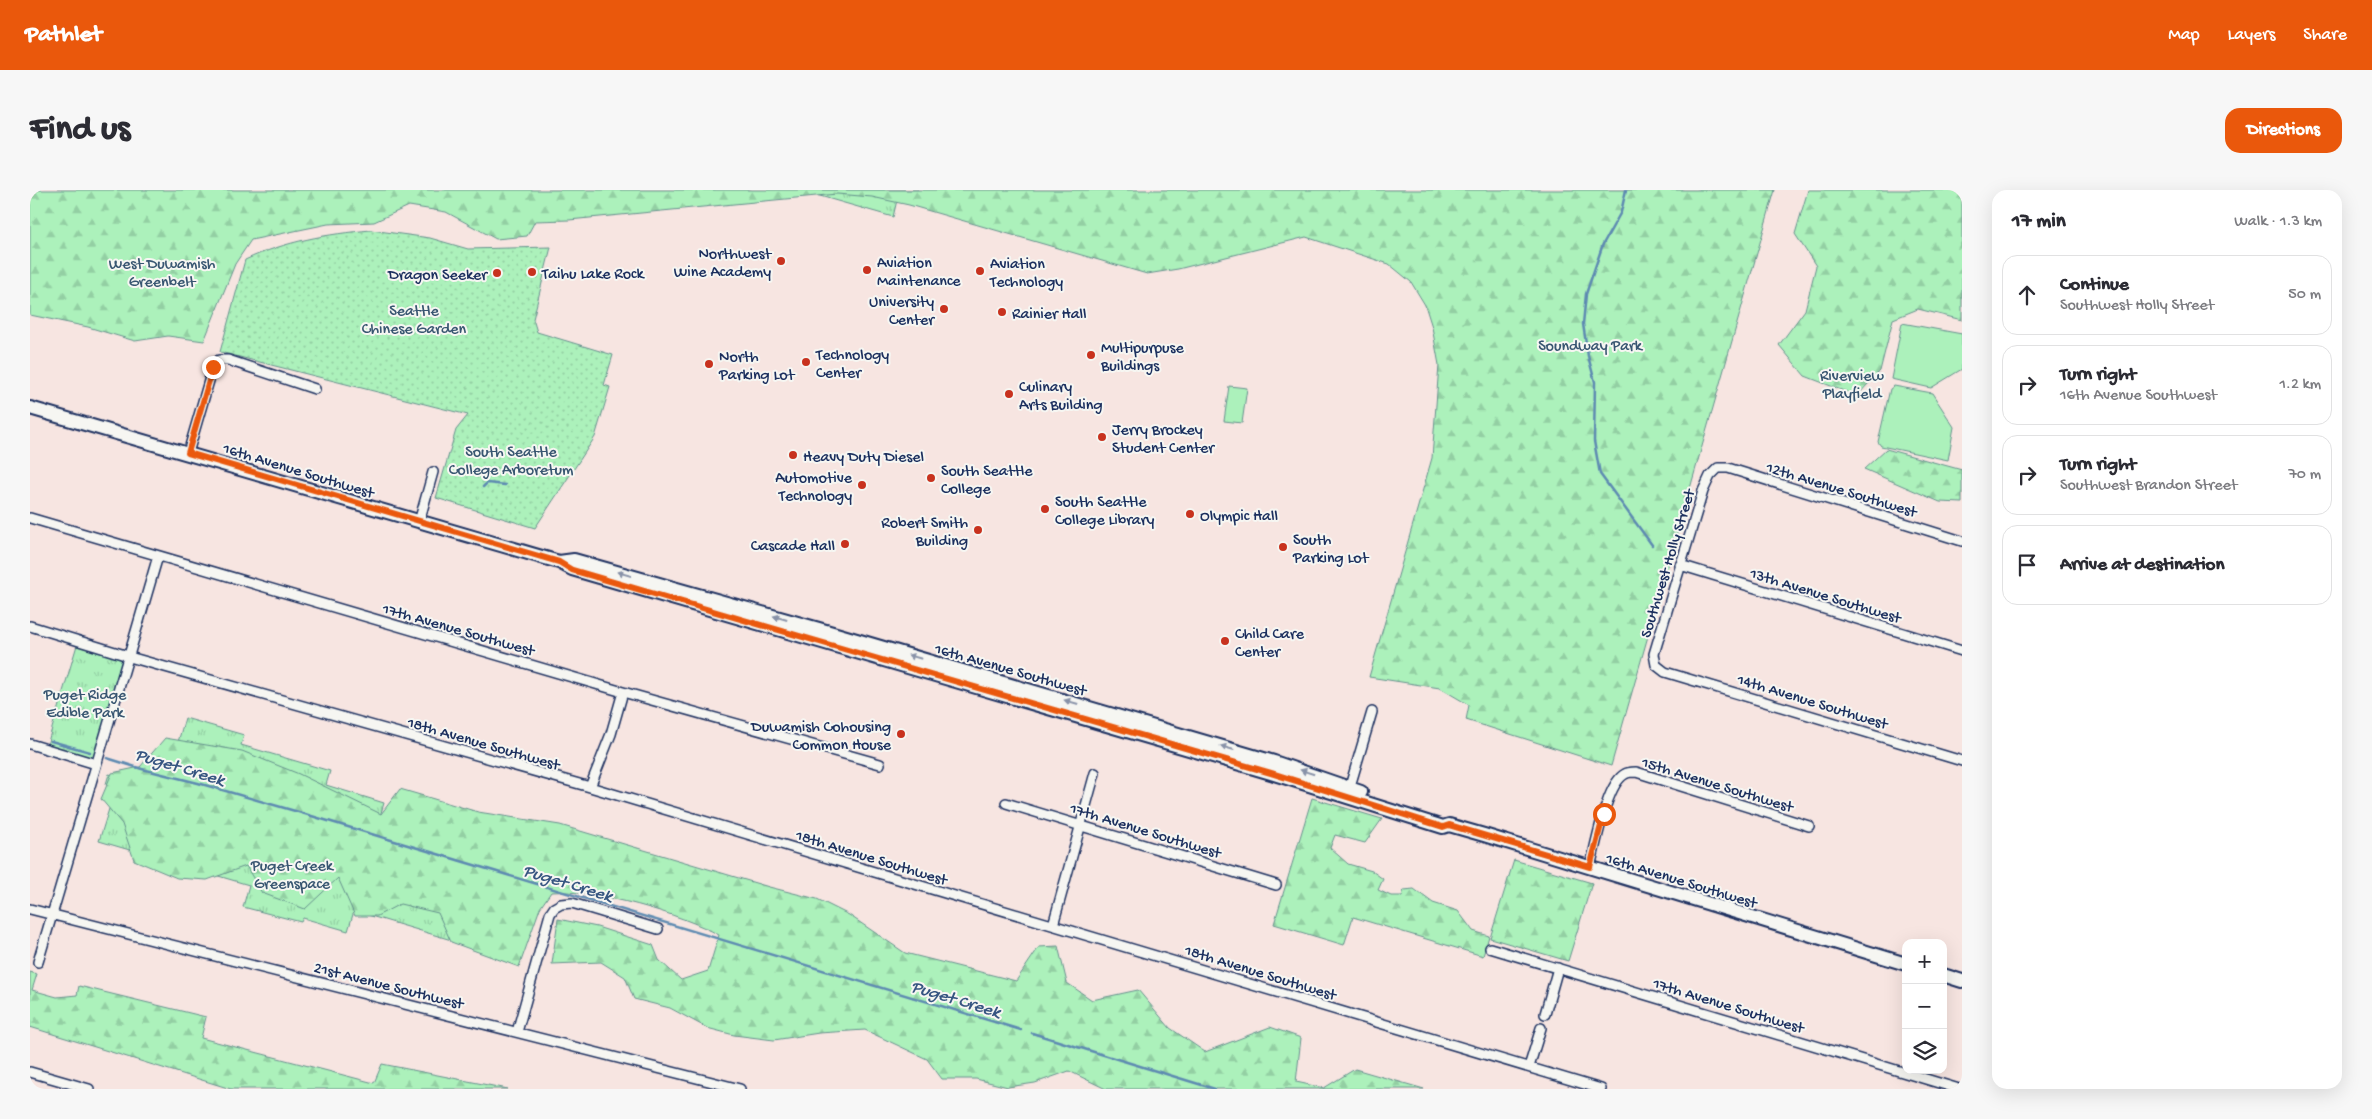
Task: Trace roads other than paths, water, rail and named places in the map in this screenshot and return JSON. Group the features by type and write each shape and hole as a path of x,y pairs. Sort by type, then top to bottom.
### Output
{"street":[{"path":"188,453 213,367 219,360 228,360 315,389"},
{"name":"16th Avenue Southwest","path":"30,408 559,562 572,570 1348,792 1443,827 1449,825 1902,963"},
{"name":"12th Avenue Southwest","path":"1713,472 1718,468 1728,468 1962,541"},
{"path":"419,522 433,472"},
{"name":"Southwest Holly Street","path":"1656,665 1654,654 1680,565 1703,490 1713,472"},
{"name":"17th Avenue Southwest","path":"30,518 622,692 880,764"},
{"path":"38,962 158,556"},
{"name":"13th Avenue Southwest","path":"1680,565 1962,651"},
{"name":"18th Avenue Southwest","path":"30,626 129,657 590,787 1601,1089"},
{"name":"14th Avenue Southwest","path":"1656,665 1665,672 1962,761"},
{"path":"590,787 611,734 622,692"},
{"path":"1348,792 1372,712"},
{"path":"30,744 96,764"},
{"name":"15th Avenue Southwest","path":"1590,867 1611,791 1620,777 1625,774 1636,772 1809,826"},
{"path":"1053,925 1094,773"},
{"name":"17th Avenue Southwest","path":"1006,803 1276,885"},
{"path":"517,1032 550,914 554,908 572,903 658,928"},
{"name":"21st Avenue Southwest","path":"30,909 740,1089"},
{"name":"17th Avenue Southwest","path":"1490,948 1959,1089"},
{"path":"1545,1014 1558,968"},
{"path":"1947,976 1962,981"},
{"path":"1529,1067 1541,1028"},
{"path":"30,1072 90,1089"}],"waterway":[{"path":"1626,190 1621,212 1603,244 1586,294 1583,324 1588,356 1595,382 1594,441 1600,474 1652,545"},
{"path":"483,487 487,483 505,485"},
{"name":"Puget Creek","path":"51,741 90,752"},
{"name":"Puget Creek","path":"107,758 295,811 1021,1030"},
{"name":"Puget Creek","path":"1032,1033 1215,1089"}],"place":[{"name":"Northwest Wine Academy","path":"781,261"},
{"name":"Aviation Maintenance","path":"867,270"},
{"name":"Aviation Technology","path":"980,271"},
{"name":"Taihu Lake Rock","path":"532,272"},
{"name":"Dragon Seeker","path":"497,273"},
{"name":"University Center","path":"944,309"},
{"name":"Rainier Hall","path":"1002,312"},
{"name":"Multipurpuse Buildings","path":"1091,355"},
{"name":"Technology Center","path":"806,362"},
{"name":"North Parking Lot","path":"709,364"},
{"name":"Culinary Arts Building","path":"1009,394"},
{"name":"Jerry Brockey Student Center","path":"1102,437"},
{"name":"Heavy Duty Diesel","path":"793,455"},
{"name":"South Seattle College","path":"931,478"},
{"name":"Automotive Technology","path":"862,485"},
{"name":"South Seattle College Library","path":"1045,509"},
{"name":"Olympic Hall","path":"1190,514"},
{"name":"Robert Smith Building","path":"978,530"},
{"name":"Cascade Hall","path":"845,544"},
{"name":"South Parking Lot","path":"1283,547"},
{"name":"Child Care Center","path":"1225,641"},
{"name":"Duwamish Cohousing Common House","path":"901,734"}],"park label":[{"name":"West Duwamish Greenbelt","path":"162,271"},
{"name":"Seattle Chinese Garden","path":"414,318"},
{"name":"Soundway Park","path":"1590,344"},
{"name":"Riverview Playfield","path":"1852,383"},
{"name":"South Seattle College Arboretum","path":"511,459"},
{"name":"Puget Ridge Edible Park","path":"85,702"},
{"name":"Puget Creek Greenspace","path":"292,873"}]}
